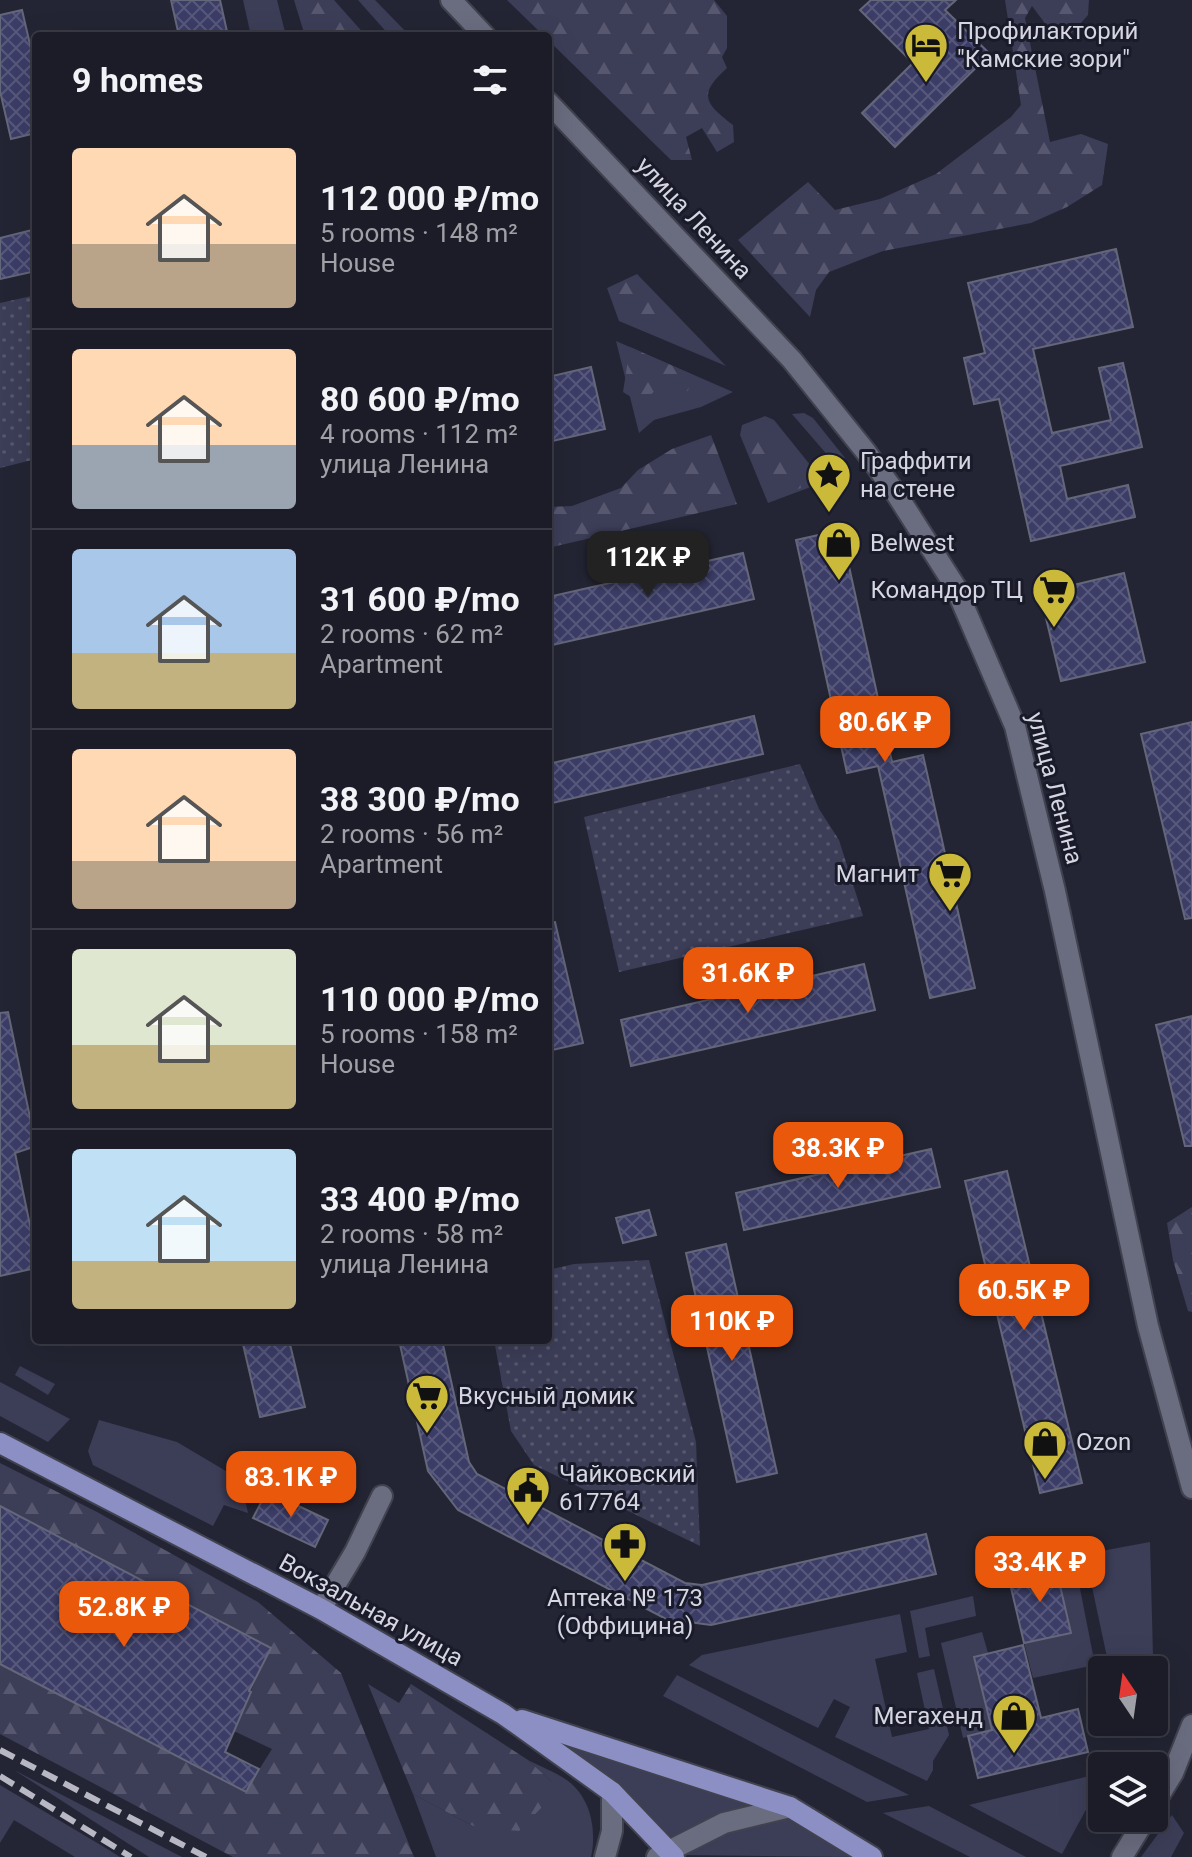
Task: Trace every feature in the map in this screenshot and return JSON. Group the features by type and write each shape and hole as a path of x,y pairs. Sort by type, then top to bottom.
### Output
{"main road":[{"name":"Вокзальная улица","path":"0,1443 321,1609 503,1714 612,1792 667,1855"},
{"name":"Вокзальная улица","path":"503,1714 790,1807 872,1857"}],"street":[{"path":"451,0 481,32"},
{"name":"улица Ленина","path":"552,106 819,392 897,495 955,586 1015,726 1055,891 1148,1326 1192,1488"},
{"path":"321,1609 355,1552 382,1496"},
{"path":"1168,1781 1192,1725"},
{"path":"605,1857 612,1831 612,1792"},
{"path":"667,1855 724,1823 790,1807"},
{"path":"1122,1857 1137,1832"}],"green space":[{"path":"243,0 277,0 285,32 250,32"},
{"path":"294,0 334,0 362,32 304,32"},
{"path":"358,0 375,0 406,32 386,32"},
{"path":"507,0 714,0 727,16 727,48 722,57 727,68 712,85 708,98 733,125 734,142 717,152 702,128 686,137 692,160 671,160 552,44 552,32 540,32"},
{"path":"1005,0 1089,0 1088,15 1070,35 1050,30 1032,6 1025,18 1050,142 1081,134 1108,144 1102,185 1067,207 1031,223 883,251 829,272 816,290 810,317 738,240 808,182 835,210 880,199 936,174 1011,117 1021,105"},
{"path":"637,274 726,366 619,321 607,288"},
{"path":"625,280 647,289 655,300 655,323 644,329 618,310 614,293"},
{"path":"32,296 32,460 0,468 0,303"},
{"path":"616,341 733,392 701,407 654,420 639,433"},
{"path":"630,347 691,374 688,391 664,383 641,403 623,392"},
{"path":"804,413 813,418 845,458 836,465 792,414"},
{"path":"765,416 774,420 824,482 768,503 740,435 742,425"},
{"path":"758,426 774,437 786,452 801,488 772,498 748,446 750,432"},
{"path":"711,435 737,504 552,547 552,507 572,506 621,488 638,470 672,449"},
{"path":"800,764 819,809 839,840 863,916 619,972 584,817"},
{"path":"1192,1207 1192,1312 1188,1311 1173,1260 1167,1223"},
{"path":"649,1260 696,1442 700,1546 534,1465 511,1431 495,1344 552,1344 552,1269 574,1264"},
{"path":"20,1366 55,1384 48,1395 15,1375"},
{"path":"0,1382 70,1419 48,1442 0,1416"},
{"path":"99,1420 177,1442 241,1480 248,1513 224,1505 213,1526 93,1465 88,1451"},
{"path":"0,1463 97,1512 258,1602 341,1673 414,1857 233,1857 0,1734 0,1664 245,1792 272,1749 234,1731 261,1667 0,1506"},
{"path":"1150,1542 1153,1655 1107,1656 1085,1554"},
{"path":"1074,1558 1093,1656 1088,1656 1088,1666 1033,1678 1024,1643 1071,1632 1055,1564"},
{"path":"973,1596 976,1616 925,1628 930,1656 919,1658 910,1611"},
{"path":"900,1614 907,1652 875,1659 892,1737 929,1729 917,1673 934,1669 949,1735 933,1761 933,1770 927,1781 835,1737 850,1707 834,1699 818,1728 689,1665 702,1655"},
{"path":"982,1632 988,1653 974,1657 992,1730 963,1738 941,1643"},
{"path":"677,1675 909,1795 867,1802 663,1696"},
{"path":"368,1684 399,1703 411,1684 528,1760 551,1781 541,1808 519,1831 475,1827 413,1794"},
{"path":"550,1738 767,1806 667,1845"},
{"path":"528,1760 563,1778 582,1796 592,1826 591,1857 436,1857 413,1794 475,1827 551,1781"},
{"path":"14,1770 182,1857 149,1857"},
{"path":"1088,1776 1088,1806 1062,1854 969,1805"},
{"path":"0,1785 120,1857 75,1857 14,1820 0,1843"},
{"path":"929,1806 1026,1857 970,1857 883,1813"},
{"path":"1172,1815 1184,1833 1171,1857 1141,1857 1159,1832 1168,1832 1168,1820"},
{"path":"792,1816 850,1857 682,1855 726,1831"}],"building":[{"path":"171,0 220,0 227,32 178,32"},
{"name":"Профилакторий \"Камские зори\"","path":"871,0 956,0 945,10 990,54 895,147 862,113 913,63 860,10"},
{"path":"22,10 32,53 32,134 11,139 0,91 0,15"},
{"path":"32,230 32,272 0,279 0,238"},
{"path":"1116,249 1133,327 1033,349 1052,433 1111,420 1099,368 1123,363 1142,447 1060,466 1067,499 1128,485 1135,517 1031,541 999,399 974,404 964,358 985,353 968,283"},
{"path":"591,367 605,429 552,441 552,376"},
{"path":"841,530 892,762 923,755 975,988 930,998 878,766 847,773 796,540"},
{"path":"743,553 754,599 552,645 552,596"},
{"path":"1124,573 1145,662 1061,681 1040,593"},
{"path":"754,716 763,754 552,803 552,763"},
{"path":"1192,722 1192,918 1185,919 1141,734"},
{"path":"552,922 555,922 583,1043 552,1050"},
{"path":"864,964 875,1010 631,1066 621,1020"},
{"path":"8,1012 32,1127 32,1147 15,1153 32,1235 32,1269 0,1276 0,1013"},
{"path":"1192,1016 1192,1146 1185,1146 1156,1025"},
{"path":"931,1149 940,1187 744,1230 736,1193"},
{"path":"1007,1171 1082,1483 1040,1493 965,1181"},
{"path":"649,1210 656,1235 623,1243 616,1218"},
{"path":"726,1244 777,1473 737,1482 686,1253"},
{"path":"243,1344 290,1344 305,1407 260,1417"},
{"path":"400,1344 443,1344 469,1462 477,1474 685,1583 702,1585 926,1534 936,1574 711,1625 666,1619 458,1510 428,1471"},
{"path":"267,1491 328,1520 315,1547 253,1518"},
{"path":"0,1506 271,1648 249,1691 225,1752 259,1769 246,1792 0,1664"},
{"path":"1055,1564 1071,1633 1024,1643 1008,1575"},
{"path":"1023,1645 1041,1718 1078,1709 1088,1752 978,1778 968,1736 992,1730 974,1657"}],"railway":[{"path":"0,1750 206,1857"},
{"path":"0,1776 131,1857"}],"place":[{"name":"Профилакторий \"Камские зори\"","path":"926,84"},
{"name":"Граффити на стене","path":"829,514"},
{"name":"Belwest","path":"839,582"},
{"name":"Командор ТЦ","path":"1054,629"},
{"name":"Магнит","path":"950,913"},
{"name":"Вкусный домик","path":"427,1435"},
{"name":"Ozon","path":"1045,1481"},
{"name":"Чайковский 617764","path":"528,1527"},
{"name":"Аптека № 173 (Оффицина)","path":"625,1583"},
{"name":"Мегахенд","path":"1014,1755"}]}
